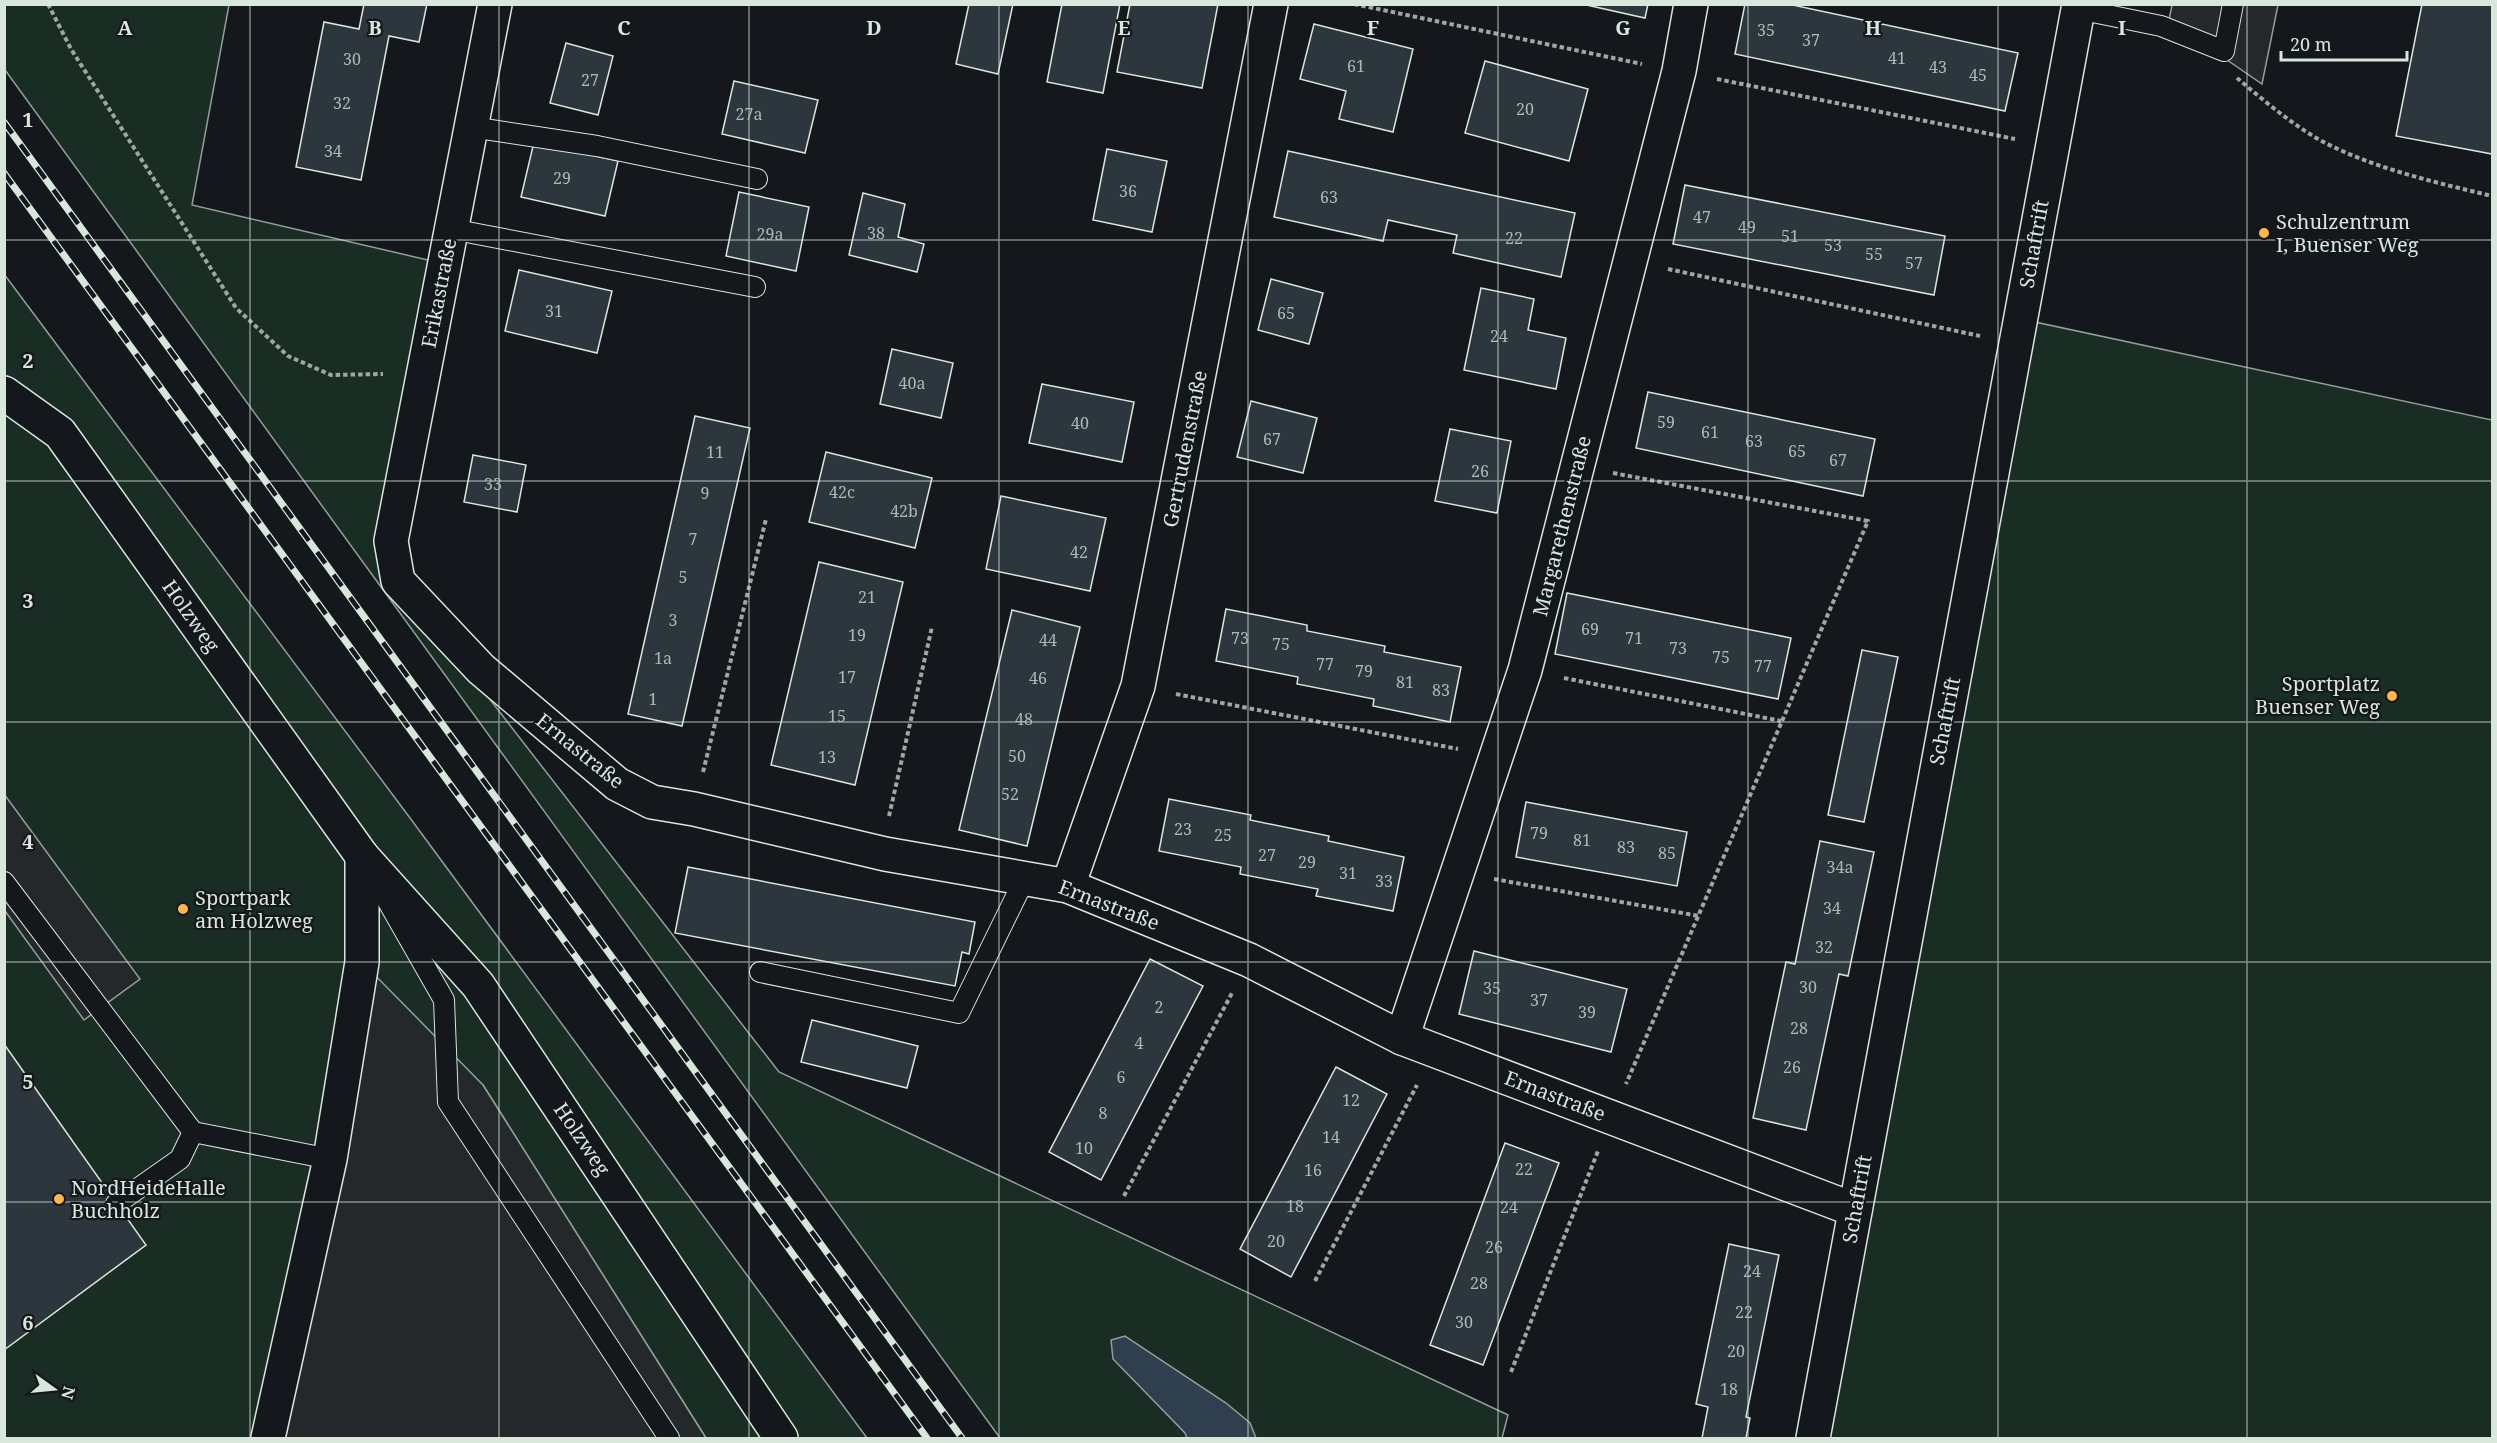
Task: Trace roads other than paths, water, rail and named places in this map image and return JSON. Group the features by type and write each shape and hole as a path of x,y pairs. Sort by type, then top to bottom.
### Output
{"street":[{"name":"Erikastraße","path":"398,581 391,541 495,4"},
{"name":"Gertrudenstraße","path":"1068,886 1138,686 1271,4"},
{"name":"Margarethenstraße","path":"1402,1038 1525,670 1679,71 1691,4"},
{"name":"Schaftrift","path":"1813,1438 2078,7"},
{"name":"Holzweg","path":"4,393 60,433 362,856 478,985 781,1438"},
{"name":"Ernastraße","path":"398,581 481,669 617,784 652,802 694,809 885,854 1068,886 1249,960 1402,1038 1855,1210"},
{"path":"268,1438 330,1159 362,962 362,856"}],"lane":[{"path":"2078,7 2161,26 2224,51 2232,4"},
{"path":"471,127 597,146 757,179"},
{"path":"451,229 755,287"},
{"path":"362,856 444,1000 448,1102 669,1438"},
{"path":"760,972 959,1013 1025,878"},
{"path":"4,882 193,1132 330,1159"},
{"path":"116,1204 180,1159 193,1132"}],"water":[{"path":"1125,1336 1226,1403 1250,1423 1256,1438 1187,1438 1185,1433 1113,1359 1111,1340"}],"railway":[{"path":"4,122 962,1438"},
{"path":"4,173 927,1438"}],"place":[{"name":"Schulzentrum I, Buenser Weg","path":"2264,233"},
{"name":"Sportplatz Buenser Weg","path":"2392,696"},
{"name":"Sportpark am Holzweg","path":"183,909"},
{"name":"NordHeideHalle Buchholz","path":"59,1199"}]}
